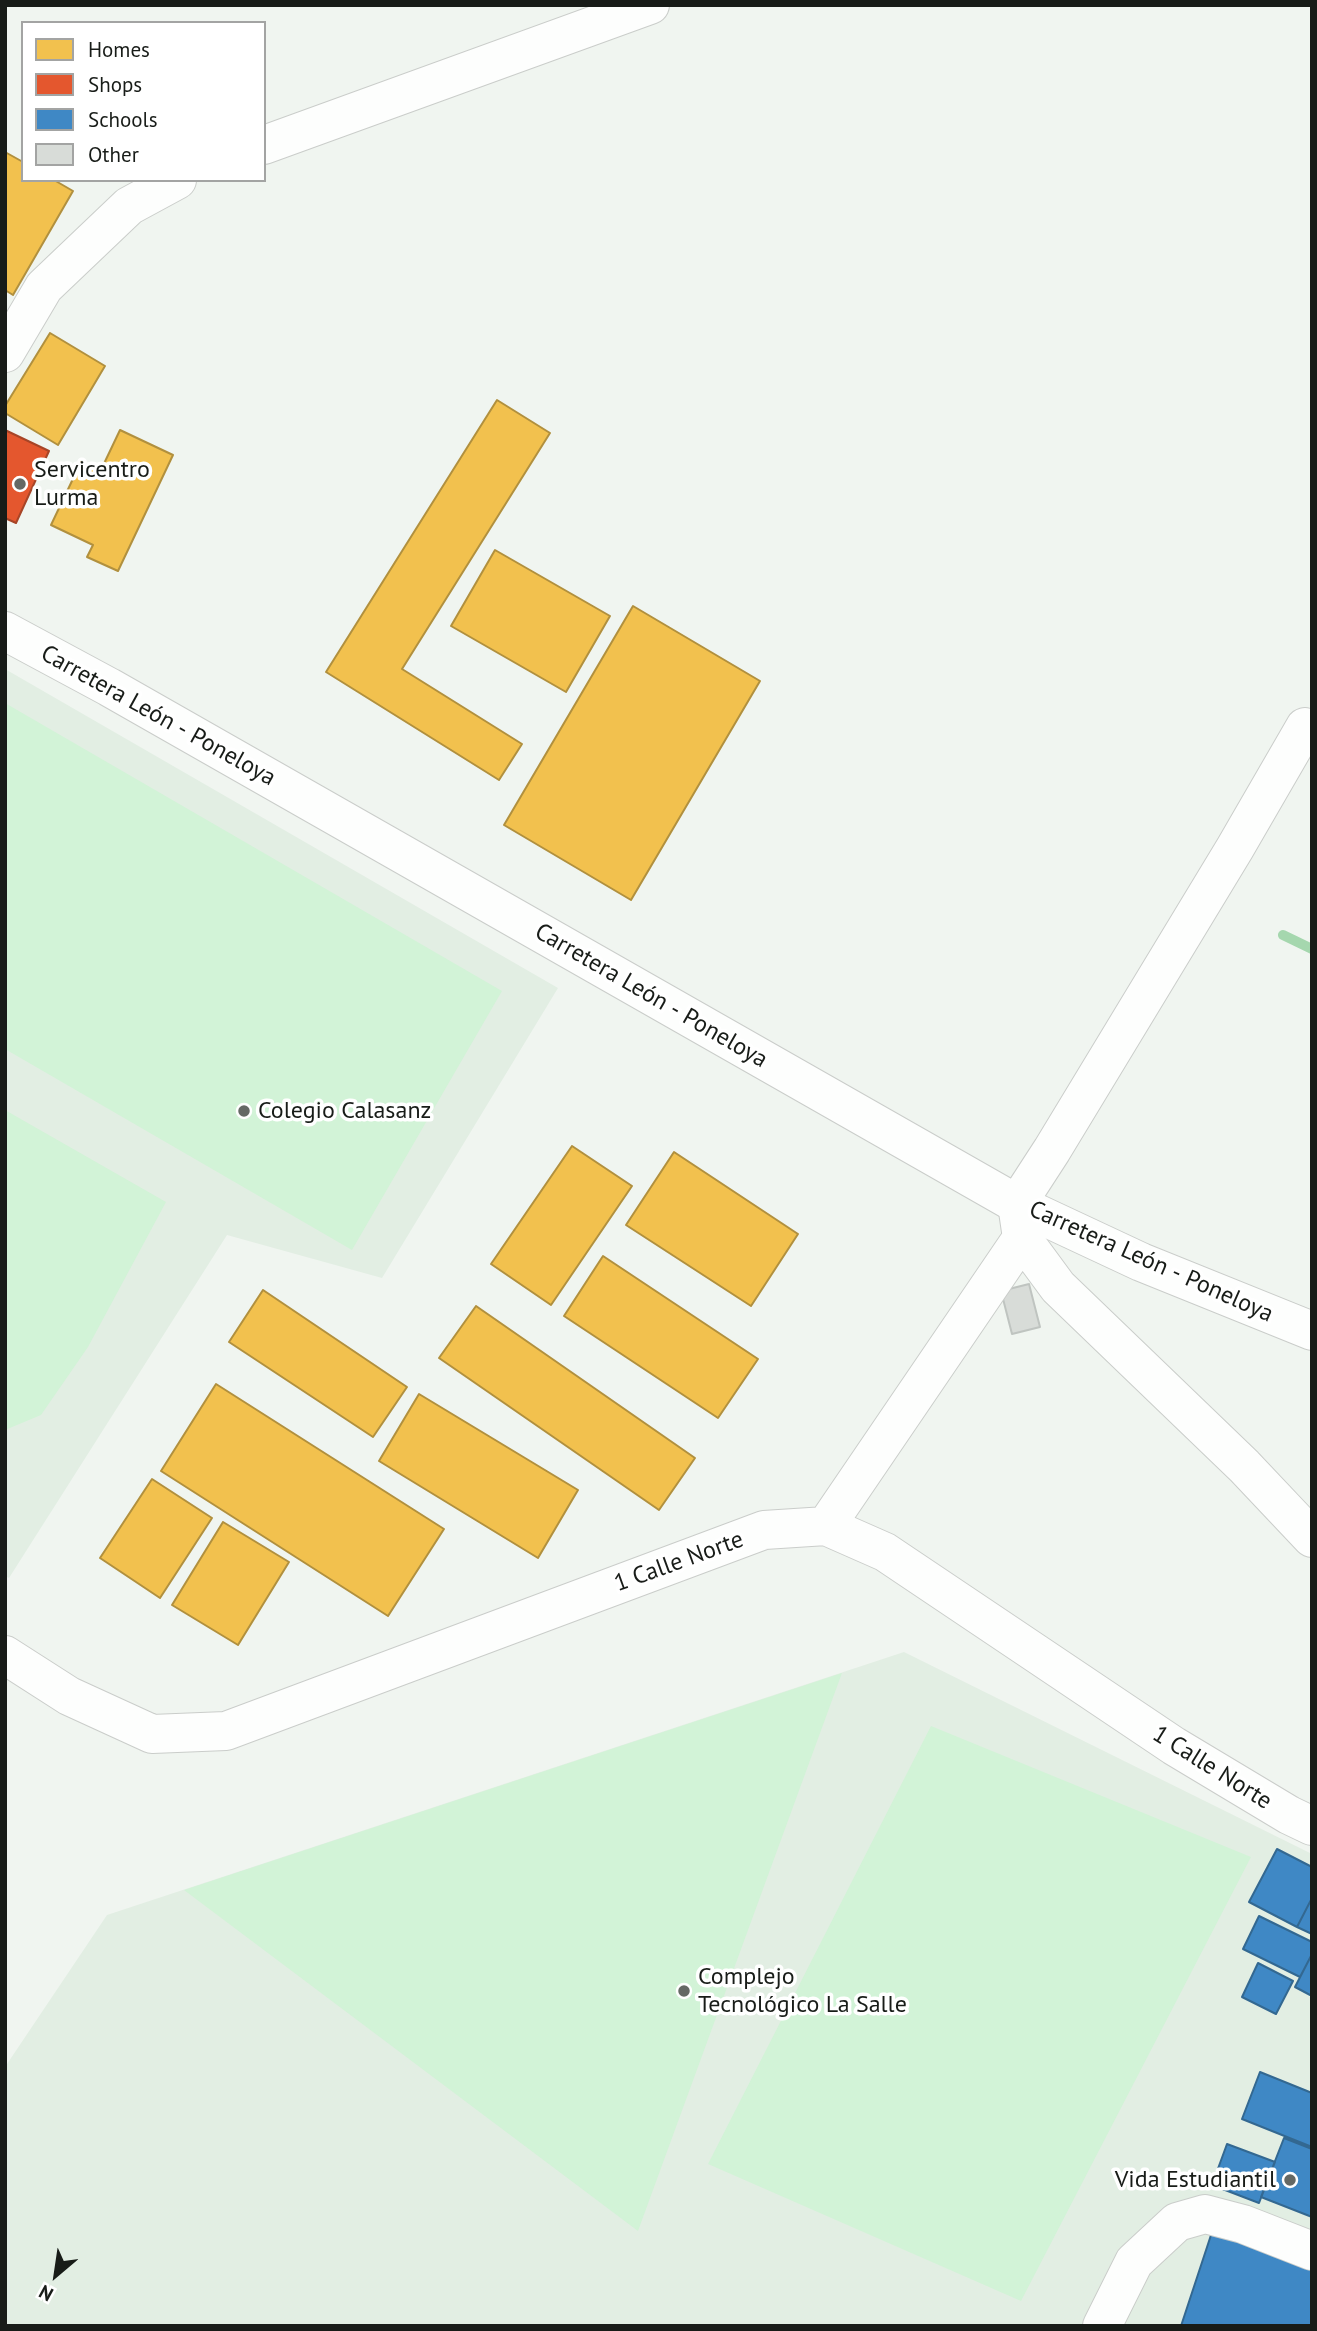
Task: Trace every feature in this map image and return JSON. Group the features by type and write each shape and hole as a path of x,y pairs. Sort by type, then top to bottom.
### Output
{"street":[{"path":"266,144 650,5"},
{"path":"5,353 44,287 129,206 173,182"},
{"name":"Carretera León - Poneloya","path":"5,631 121,694 1019,1221 1141,1262 1312,1331"},
{"path":"826,1526 1019,1221 1052,1150 1221,872 1305,727"},
{"path":"1019,1221 1058,1287 1244,1466 1312,1538"},
{"name":"1 Calle Norte","path":"5,1655 69,1696 152,1734 226,1731 764,1530 826,1526 885,1552 1174,1746 1312,1826"},
{"path":"1102,2326 1133,2262 1177,2222 1205,2214 1243,2224 1312,2251"}],"shaded area":[{"name":"Colegio Calasanz","path":"5,669 558,988 382,1278 227,1235 9,1578 5,1576"},
{"name":"Complejo Tecnológico La Salle","path":"904,1652 1312,1854 1312,2326 5,2326 5,2067 107,1915"}],"green space":[{"path":"5,703 502,991 352,1250 5,1049"},
{"path":"5,1110 166,1202 88,1347 41,1415 5,1430"},
{"path":"842,1673 638,2231 184,1890"},
{"path":"931,1726 1251,1857 1021,2301 708,2164"}],"building: Homes":[{"path":"5,152 21,161 21,182 57,182 73,191 13,295 5,290"},
{"path":"50,333 105,366 58,445 5,413 5,406"},
{"path":"497,400 550,433 402,669 522,744 499,780 326,672"},
{"path":"120,430 173,455 118,571 87,557 93,545 51,525 81,462 100,472"},
{"path":"495,550 610,616 566,692 451,626"},
{"path":"633,606 760,681 631,900 504,825"},
{"path":"572,1146 632,1186 551,1305 491,1264"},
{"path":"674,1152 798,1234 751,1306 626,1225"},
{"path":"603,1256 758,1359 718,1418 564,1316"},
{"path":"263,1290 407,1387 373,1437 229,1342"},
{"path":"476,1306 695,1458 659,1510 439,1358"},
{"path":"216,1384 444,1529 388,1616 161,1471"},
{"path":"419,1394 578,1490 538,1558 379,1461"},
{"path":"152,1479 212,1518 160,1598 100,1558"},
{"path":"223,1522 289,1562 238,1645 172,1605"}],"building: Shops":[{"name":"Servicentro Lurma","path":"5,430 49,451 16,523 5,518"}],"building: Schools":[{"path":"1277,1849 1312,1867 1312,1898 1297,1927 1249,1902"},
{"path":"1312,1898 1312,1934 1297,1927"},
{"path":"1259,1916 1312,1942 1312,1954 1300,1977 1243,1949"},
{"path":"1312,1954 1312,1996 1295,1987"},
{"path":"1258,1963 1293,1981 1276,2014 1242,1997"},
{"path":"1260,2072 1312,2093 1312,2147 1242,2119"},
{"name":"Vida Estudiantil","path":"1284,2138 1312,2149 1312,2217 1261,2197"},
{"path":"1227,2144 1275,2162 1259,2203 1212,2185"},
{"path":"1212,2232 1312,2265 1312,2326 1181,2326"}],"building: Other":[{"path":"1029,1284 1040,1327 1012,1334 1001,1291"}],"waterway":[{"path":"1283,935 1312,949"}],"place":[{"name":"Servicentro Lurma","path":"20,484"},
{"name":"Colegio Calasanz","path":"244,1111"},
{"name":"Complejo Tecnológico La Salle","path":"684,1991"},
{"name":"Vida Estudiantil","path":"1290,2180"}]}
